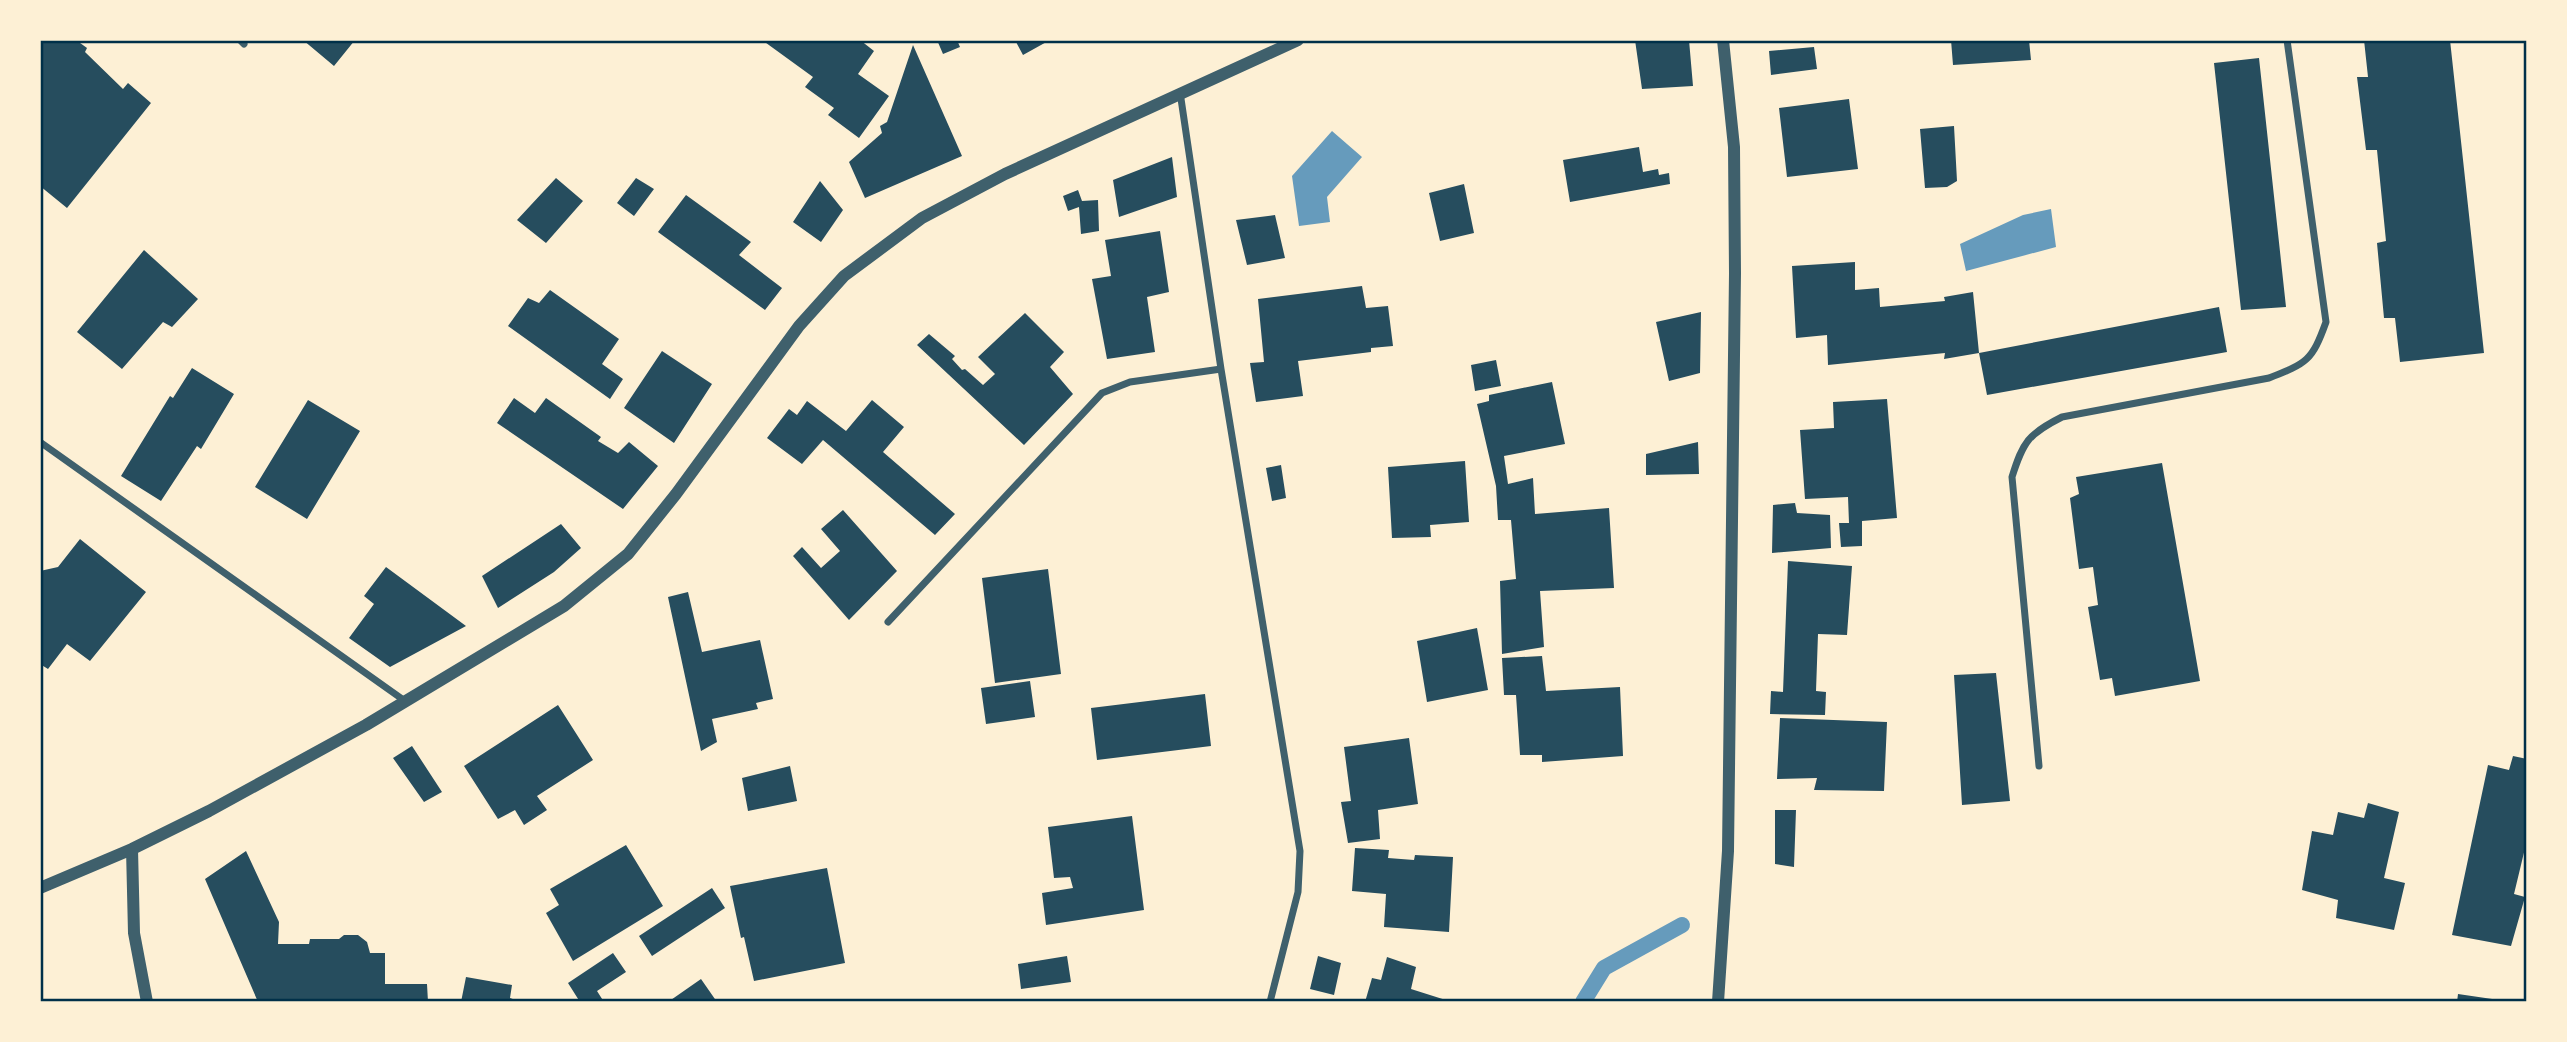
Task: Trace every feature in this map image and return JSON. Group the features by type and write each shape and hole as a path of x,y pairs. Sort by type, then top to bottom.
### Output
{"street":[{"path":"40,888 132,849 209,811 405,701 564,606 628,554 676,494 799,326 844,276 922,218 1005,174 1298,40"},
{"path":"1718,1002 1728,851 1735,287 1734,147 1723,40"},
{"path":"2039,766 2012,477 2020,450 2037,429 2062,417 2269,378 2297,367 2316,351 2326,322 2287,40"},
{"path":"1180,92 1221,369 1300,851 1298,892 1270,1002"},
{"path":"888,622 1102,393 1130,382 1221,369"},
{"path":"40,442 405,701"},
{"path":"132,849 135,879 134,933 147,1002"}],"water":[{"path":"1332,131 1362,157 1327,197 1330,222 1299,226 1292,176"},
{"path":"2051,209 2056,247 1966,271 1960,244 2023,215"}],"building":[{"path":"40,40 76,40 87,48 85,52 123,89 128,83 151,103 67,208 40,186"},
{"path":"303,40 355,40 334,66"},
{"path":"762,40 860,40 874,51 858,74 889,96 859,138 828,115 834,108 805,87 813,77"},
{"path":"937,40 957,40 960,47 943,54"},
{"path":"1015,40 1050,40 1023,55"},
{"path":"1635,40 1689,40 1693,86 1642,89"},
{"path":"1951,40 2029,40 2031,60 1953,65"},
{"path":"2364,40 2450,40 2484,353 2400,362 2395,318 2384,318 2377,243 2386,241 2377,150 2366,150 2357,77 2368,77"},
{"path":"913,45 962,156 865,198 849,162 882,133 880,126 887,122"},
{"path":"1814,47 1817,69 1771,75 1769,51"},
{"path":"2259,58 2286,307 2241,310 2214,63"},
{"path":"1849,99 1858,169 1787,177 1779,108"},
{"path":"1954,126 1957,181 1947,187 1925,188 1920,129"},
{"path":"1639,147 1643,172 1658,169 1659,175 1669,173 1670,184 1570,202 1563,160"},
{"path":"1172,157 1177,197 1119,217 1113,180"},
{"path":"556,178 583,201 546,243 517,220"},
{"path":"636,178 654,189 634,216 617,203"},
{"path":"820,181 843,210 821,242 793,222"},
{"path":"1464,184 1474,233 1440,241 1429,193"},
{"path":"1078,190 1082,201 1098,200 1099,231 1081,234 1079,207 1068,211 1063,196"},
{"path":"686,195 751,242 739,255 782,288 765,310 658,232"},
{"path":"1275,215 1285,258 1247,265 1236,220"},
{"path":"1160,231 1169,292 1147,297 1155,352 1107,359 1092,279 1111,276 1105,240"},
{"path":"144,250 198,299 172,327 163,322 122,369 77,332"},
{"path":"1855,262 1855,290 1879,288 1880,307 1945,301 1944,297 1973,292 1979,353 1944,359 1945,353 1828,365 1827,335 1796,338 1792,266"},
{"path":"1362,286 1366,308 1388,306 1393,346 1371,348 1371,352 1298,361 1303,396 1256,402 1250,363 1264,362 1258,299"},
{"path":"550,290 619,339 602,364 623,379 610,399 508,326 528,298 539,303"},
{"path":"2219,307 2227,352 1987,395 1979,353"},
{"path":"1701,312 1700,373 1669,381 1656,322"},
{"path":"1025,313 1064,352 1050,367 1073,394 1024,445 917,345 929,334 955,356 952,359 962,370 965,369 983,385 995,374 978,357"},
{"path":"662,351 712,384 674,443 624,408"},
{"path":"1496,360 1501,386 1475,391 1471,365"},
{"path":"192,368 234,394 201,449 197,446 161,501 121,476 170,396 173,398"},
{"path":"1552,382 1565,444 1504,456 1508,484 1533,478 1535,514 1609,508 1614,588 1540,591 1544,647 1502,654 1500,581 1516,579 1511,520 1498,520 1496,486 1477,404 1489,401 1489,395"},
{"path":"514,398 535,413 546,398 601,437 598,441 618,453 629,442 658,466 623,509 497,423"},
{"path":"1887,399 1897,518 1862,521 1862,546 1841,547 1839,523 1849,523 1848,497 1805,499 1800,430 1834,428 1833,402"},
{"path":"308,400 360,431 307,519 255,487"},
{"path":"872,400 904,427 883,452 955,514 935,535 823,440 802,464 767,438 789,409 797,415 807,401 846,431"},
{"path":"1698,442 1699,474 1646,475 1646,454"},
{"path":"1465,461 1469,522 1430,525 1431,537 1392,538 1388,467"},
{"path":"2162,463 2200,681 2115,696 2112,678 2100,680 2088,607 2098,605 2093,567 2079,569 2070,498 2079,494 2076,477"},
{"path":"1281,465 1286,498 1272,501 1266,468"},
{"path":"1795,503 1797,513 1830,515 1831,548 1772,553 1773,505"},
{"path":"843,510 897,571 849,620 793,556 802,547 821,568 840,551 821,529"},
{"path":"561,524 581,548 554,572 498,608 482,576"},
{"path":"80,539 146,592 90,661 67,644 48,669 40,664 40,571 58,567"},
{"path":"1788,561 1852,566 1847,635 1818,634 1816,691 1826,692 1825,715 1770,714 1771,691 1783,692"},
{"path":"386,567 466,626 390,667 349,638 374,604 364,596"},
{"path":"1048,569 1061,674 995,683 982,578"},
{"path":"688,592 702,652 760,640 773,699 756,703 758,709 712,719 717,742 701,751 668,597"},
{"path":"1477,628 1488,690 1427,702 1417,641"},
{"path":"1542,656 1546,691 1620,687 1623,756 1542,762 1542,755 1520,755 1516,695 1504,695 1502,658"},
{"path":"1996,673 2010,801 1962,805 1954,675"},
{"path":"1030,681 1035,717 986,724 981,688"},
{"path":"1205,694 1211,746 1097,760 1091,708"},
{"path":"558,705 593,760 537,796 547,810 524,825 515,810 498,819 464,766"},
{"path":"1780,718 1887,722 1884,791 1814,790 1817,778 1777,779"},
{"path":"1409,738 1418,804 1378,810 1380,839 1348,843 1341,802 1351,801 1344,747"},
{"path":"412,746 442,792 424,802 393,758"},
{"path":"2513,756 2527,759 2527,840 2514,894 2525,897 2511,946 2452,935 2488,765 2509,770"},
{"path":"790,766 797,801 748,811 742,778"},
{"path":"2368,803 2399,812 2384,878 2405,883 2394,930 2336,918 2338,900 2302,890 2312,831 2333,835 2338,812 2364,818"},
{"path":"1775,810 1796,810 1794,867 1775,864"},
{"path":"1132,816 1144,910 1046,925 1042,893 1073,888 1070,877 1054,878 1048,827"},
{"path":"626,845 663,906 573,961 546,913 559,905 550,889"},
{"path":"1355,848 1389,850 1388,858 1414,860 1415,855 1453,857 1449,932 1384,927 1386,894 1352,891"},
{"path":"246,851 279,922 278,944 309,944 310,939 339,939 344,935 358,935 367,942 370,953 385,953 385,984 427,984 428,1002 258,1002 205,879"},
{"path":"827,868 845,963 754,981 730,886"},
{"path":"712,888 725,908 652,956 639,936"},
{"path":"613,953 626,972 597,991 604,1002 580,1002 568,983"},
{"path":"1067,956 1071,982 1021,989 1018,964"},
{"path":"1318,956 1341,963 1334,995 1310,989"},
{"path":"1387,957 1416,967 1411,989 1452,1002 1365,1002 1372,978 1381,980"},
{"path":"466,977 512,985 510,998 521,1002 461,1002"},
{"path":"701,979 717,1002 668,1002"},
{"path":"2458,994 2499,1000 2499,1002 2457,1002"}],"waterway":[{"path":"1583,1002 1604,968 1682,925"}]}
